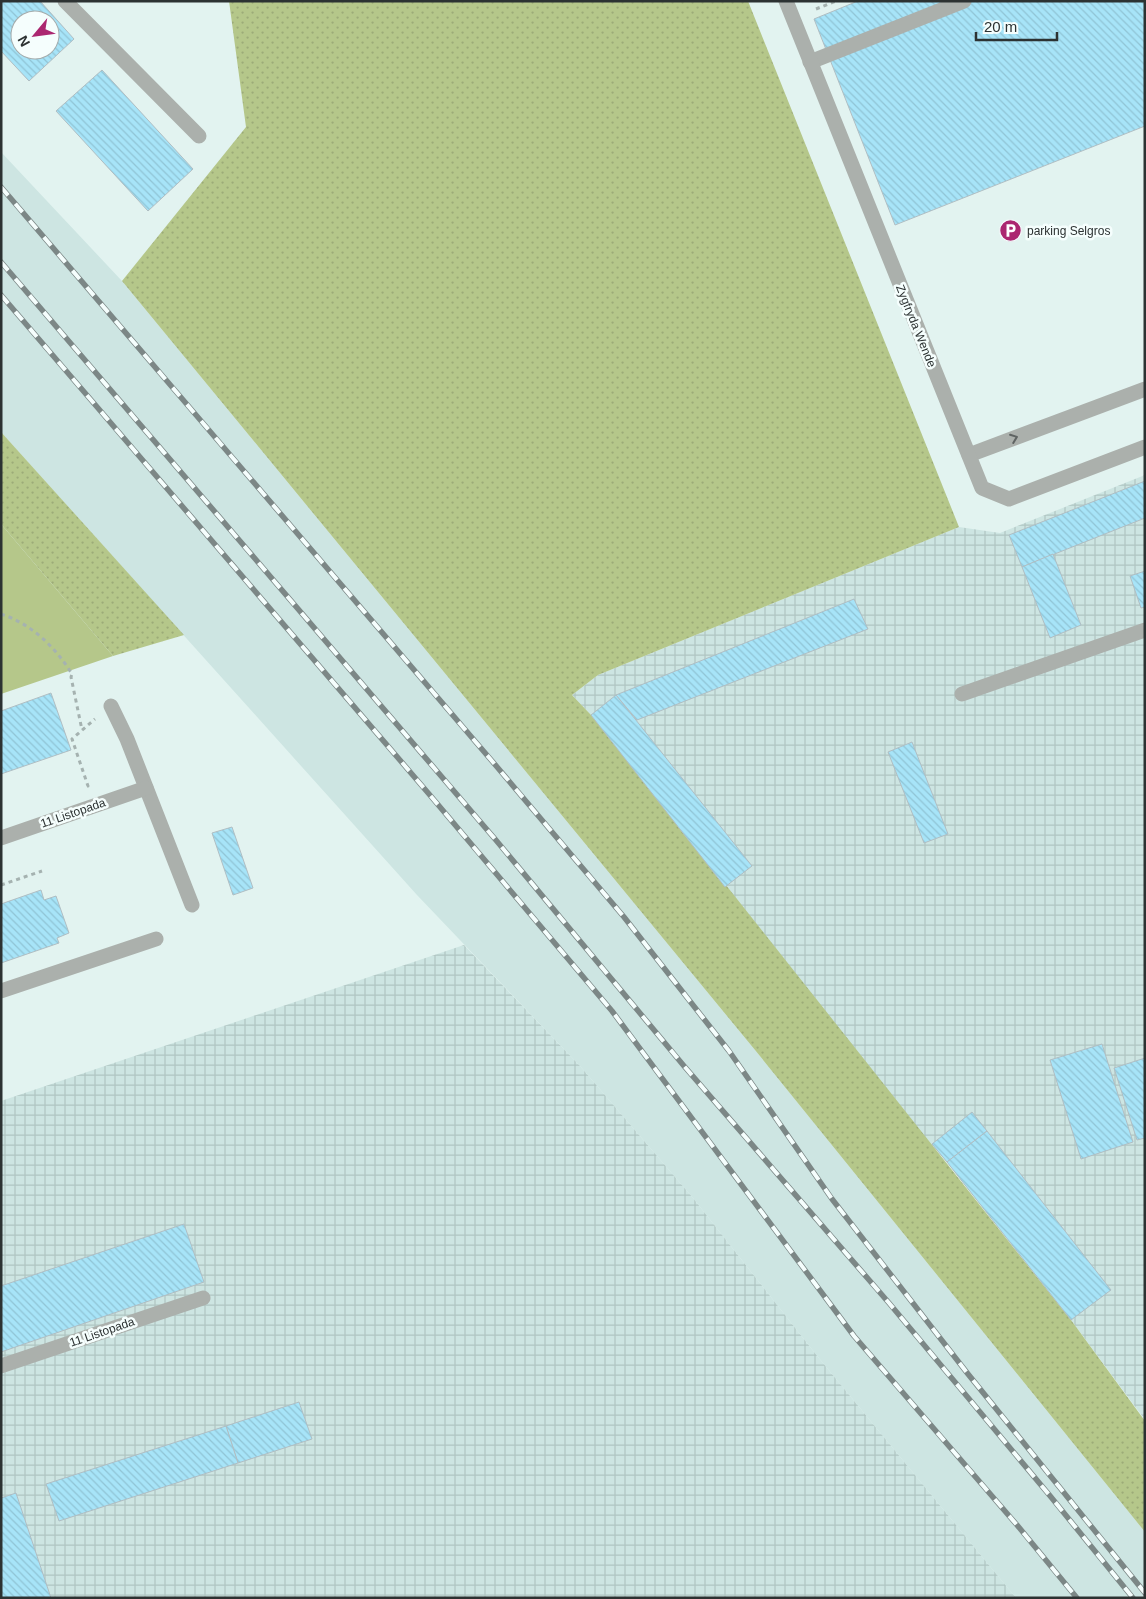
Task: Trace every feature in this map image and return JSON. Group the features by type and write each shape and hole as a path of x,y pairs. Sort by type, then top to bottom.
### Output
{"street":[{"path":"65,1 199,136"},
{"name":"Zygfryda Wende","path":"786,1 982,488 1009,499 1145,447"},
{"path":"810,62 964,1"},
{"path":"969,455 1145,389"},
{"path":"962,694 1145,630"},
{"path":"111,706 127,739 192,905"},
{"name":"11 Listopada","path":"1,838 146,788"},
{"path":"1,991 156,939"},
{"name":"11 Listopada","path":"1,1366 203,1298"}],"path":[{"path":"816,9 836,1"},
{"path":"1,614 34,630 60,656 72,674 71,677 82,730 72,739 88,786 79,789"},
{"path":"1,885 42,871"}],"shaded area":[{"path":"1,152 122,281 755,1050 1145,1532 1145,1598 1016,1598 818,1357 693,1198 580,1066 417,895 1,432"},
{"path":"1145,475 1145,1420 1071,1320 947,1162 928,1141 591,715 572,695 598,675 959,527 1000,533"},
{"path":"464,945 580,1066 693,1198 818,1357 1016,1598 1,1598 1,1101"}],"green space":[{"path":"229,1 748,1 959,527 598,675 572,695 591,715 1071,1320 1145,1421 1145,1532 755,1050 122,281 246,127"},
{"path":"1,432 184,635 113,656 1,524"},
{"path":"1,524 113,656 1,694"}],"building":[{"path":"1,1 40,1 48,10 10,10 10,60 52,60 29,81 1,51"},
{"path":"858,1 1145,1 1145,126 895,225 814,19"},
{"path":"60,23 74,39 60,52"},
{"path":"102,70 193,169 148,211 56,111"},
{"path":"1145,481 1145,518 1022,567 1009,535"},
{"path":"1053,554 1081,625 1050,638 1022,567"},
{"path":"1145,571 1145,607 1141,608 1130,576"},
{"path":"854,599 868,629 637,720 616,695"},
{"path":"51,693 71,750 1,774 1,711"},
{"path":"616,695 752,866 725,887 591,715"},
{"path":"912,742 948,834 924,843 888,752"},
{"path":"232,827 253,888 233,895 212,833"},
{"path":"41,890 44,900 56,896 69,933 57,938 59,943 1,963 1,904"},
{"path":"1102,1044 1133,1142 1081,1159 1050,1060"},
{"path":"1145,1058 1145,1138 1137,1140 1114,1068"},
{"path":"972,1112 987,1131 947,1162 932,1144"},
{"path":"987,1131 1111,1290 1071,1320 947,1162"},
{"path":"184,1224 204,1282 1,1352 1,1286"},
{"path":"299,1402 312,1439 238,1463 226,1426"},
{"path":"226,1426 238,1463 59,1521 46,1484"},
{"path":"16,1493 51,1598 1,1598 1,1498"}],"railway":[{"path":"1,187 624,917 729,1051 832,1199 968,1374 1145,1593"},
{"path":"1,262 495,839 684,1066 889,1303 1133,1598"},
{"path":"1,295 429,794 612,1011 854,1336 1017,1525 1077,1598"}],"place":[{"name":"parking Selgros","path":"1011,231"}]}
